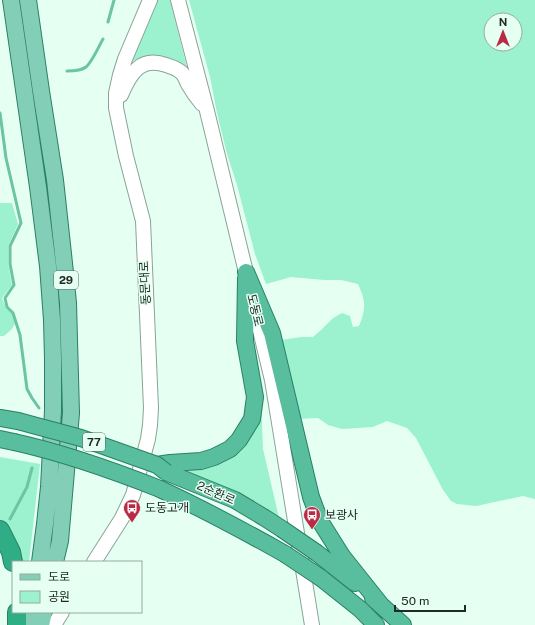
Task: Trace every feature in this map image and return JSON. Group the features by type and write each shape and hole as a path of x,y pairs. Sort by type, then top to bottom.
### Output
{"highway":[{"path":"164,467 201,461 214,457 230,449 239,440 252,419 255,397 245,340 246,272"},
{"path":"246,272 272,333 311,497 320,521 342,556 381,605"},
{"name":"2순환로","path":"0,418 18,421 81,438 164,467 235,500 317,553 349,577 403,625"},
{"name":"2순환로","path":"7,441 39,447 77,458 122,474 160,489 224,520 285,554 321,578 360,609 376,625"},
{"path":"0,530 11,552 13,561"},
{"path":"17,613 17,625"}],"main road":[{"name":"29","path":"10,0 38,187 48,266 52,320 54,359 53,410 49,487 40,561"},
{"name":"29","path":"28,0 40,91 55,180 68,311 71,413 60,541 55,561"},
{"name":"동문대로","path":"95,561 122,518 133,495 148,439 150,425 151,408 143,221 126,156 116,108 116,93 125,59 150,0"},
{"name":"도동로","path":"178,0 207,110 272,380 312,625"},
{"path":"116,108 126,82 134,70 148,63 159,63 176,68 183,74 193,92 207,110"},
{"path":"25,625 29,613"},
{"path":"41,625 44,613"},
{"path":"54,625 61,613"}],"green space":[{"path":"156,0 170,0 187,68 173,60 160,57 146,57 130,62"},
{"path":"189,0 535,0 535,499 523,496 476,506 457,504 451,501 443,490 416,438 407,428 387,421 373,427 342,429 328,425 318,418 299,419 281,340 313,337 333,318 342,313 350,316 353,327 359,326 364,310 363,295 358,284 341,280 291,277 266,284 255,254 217,113 210,77"},
{"path":"0,203 12,203 18,224 8,246 8,264 12,285 2,298 6,308 13,314 15,324 4,336 0,336"},
{"path":"261,399 263,449 280,522 223,488 188,472 188,468 225,456"},
{"path":"0,457 40,464 29,561 22,561 19,547 0,520"}],"waterway":[{"path":"108,22 114,0"},
{"path":"67,71 79,70 86,67 93,58 103,39"},
{"path":"0,113 6,158 21,223 10,246 10,264 14,285 5,298 7,307 13,313 20,335 27,389 39,408"},
{"path":"10,519 27,487 32,468"}],"place":[{"name":"도동고개","path":"132,523"},
{"name":"보광사","path":"312,530"}]}
